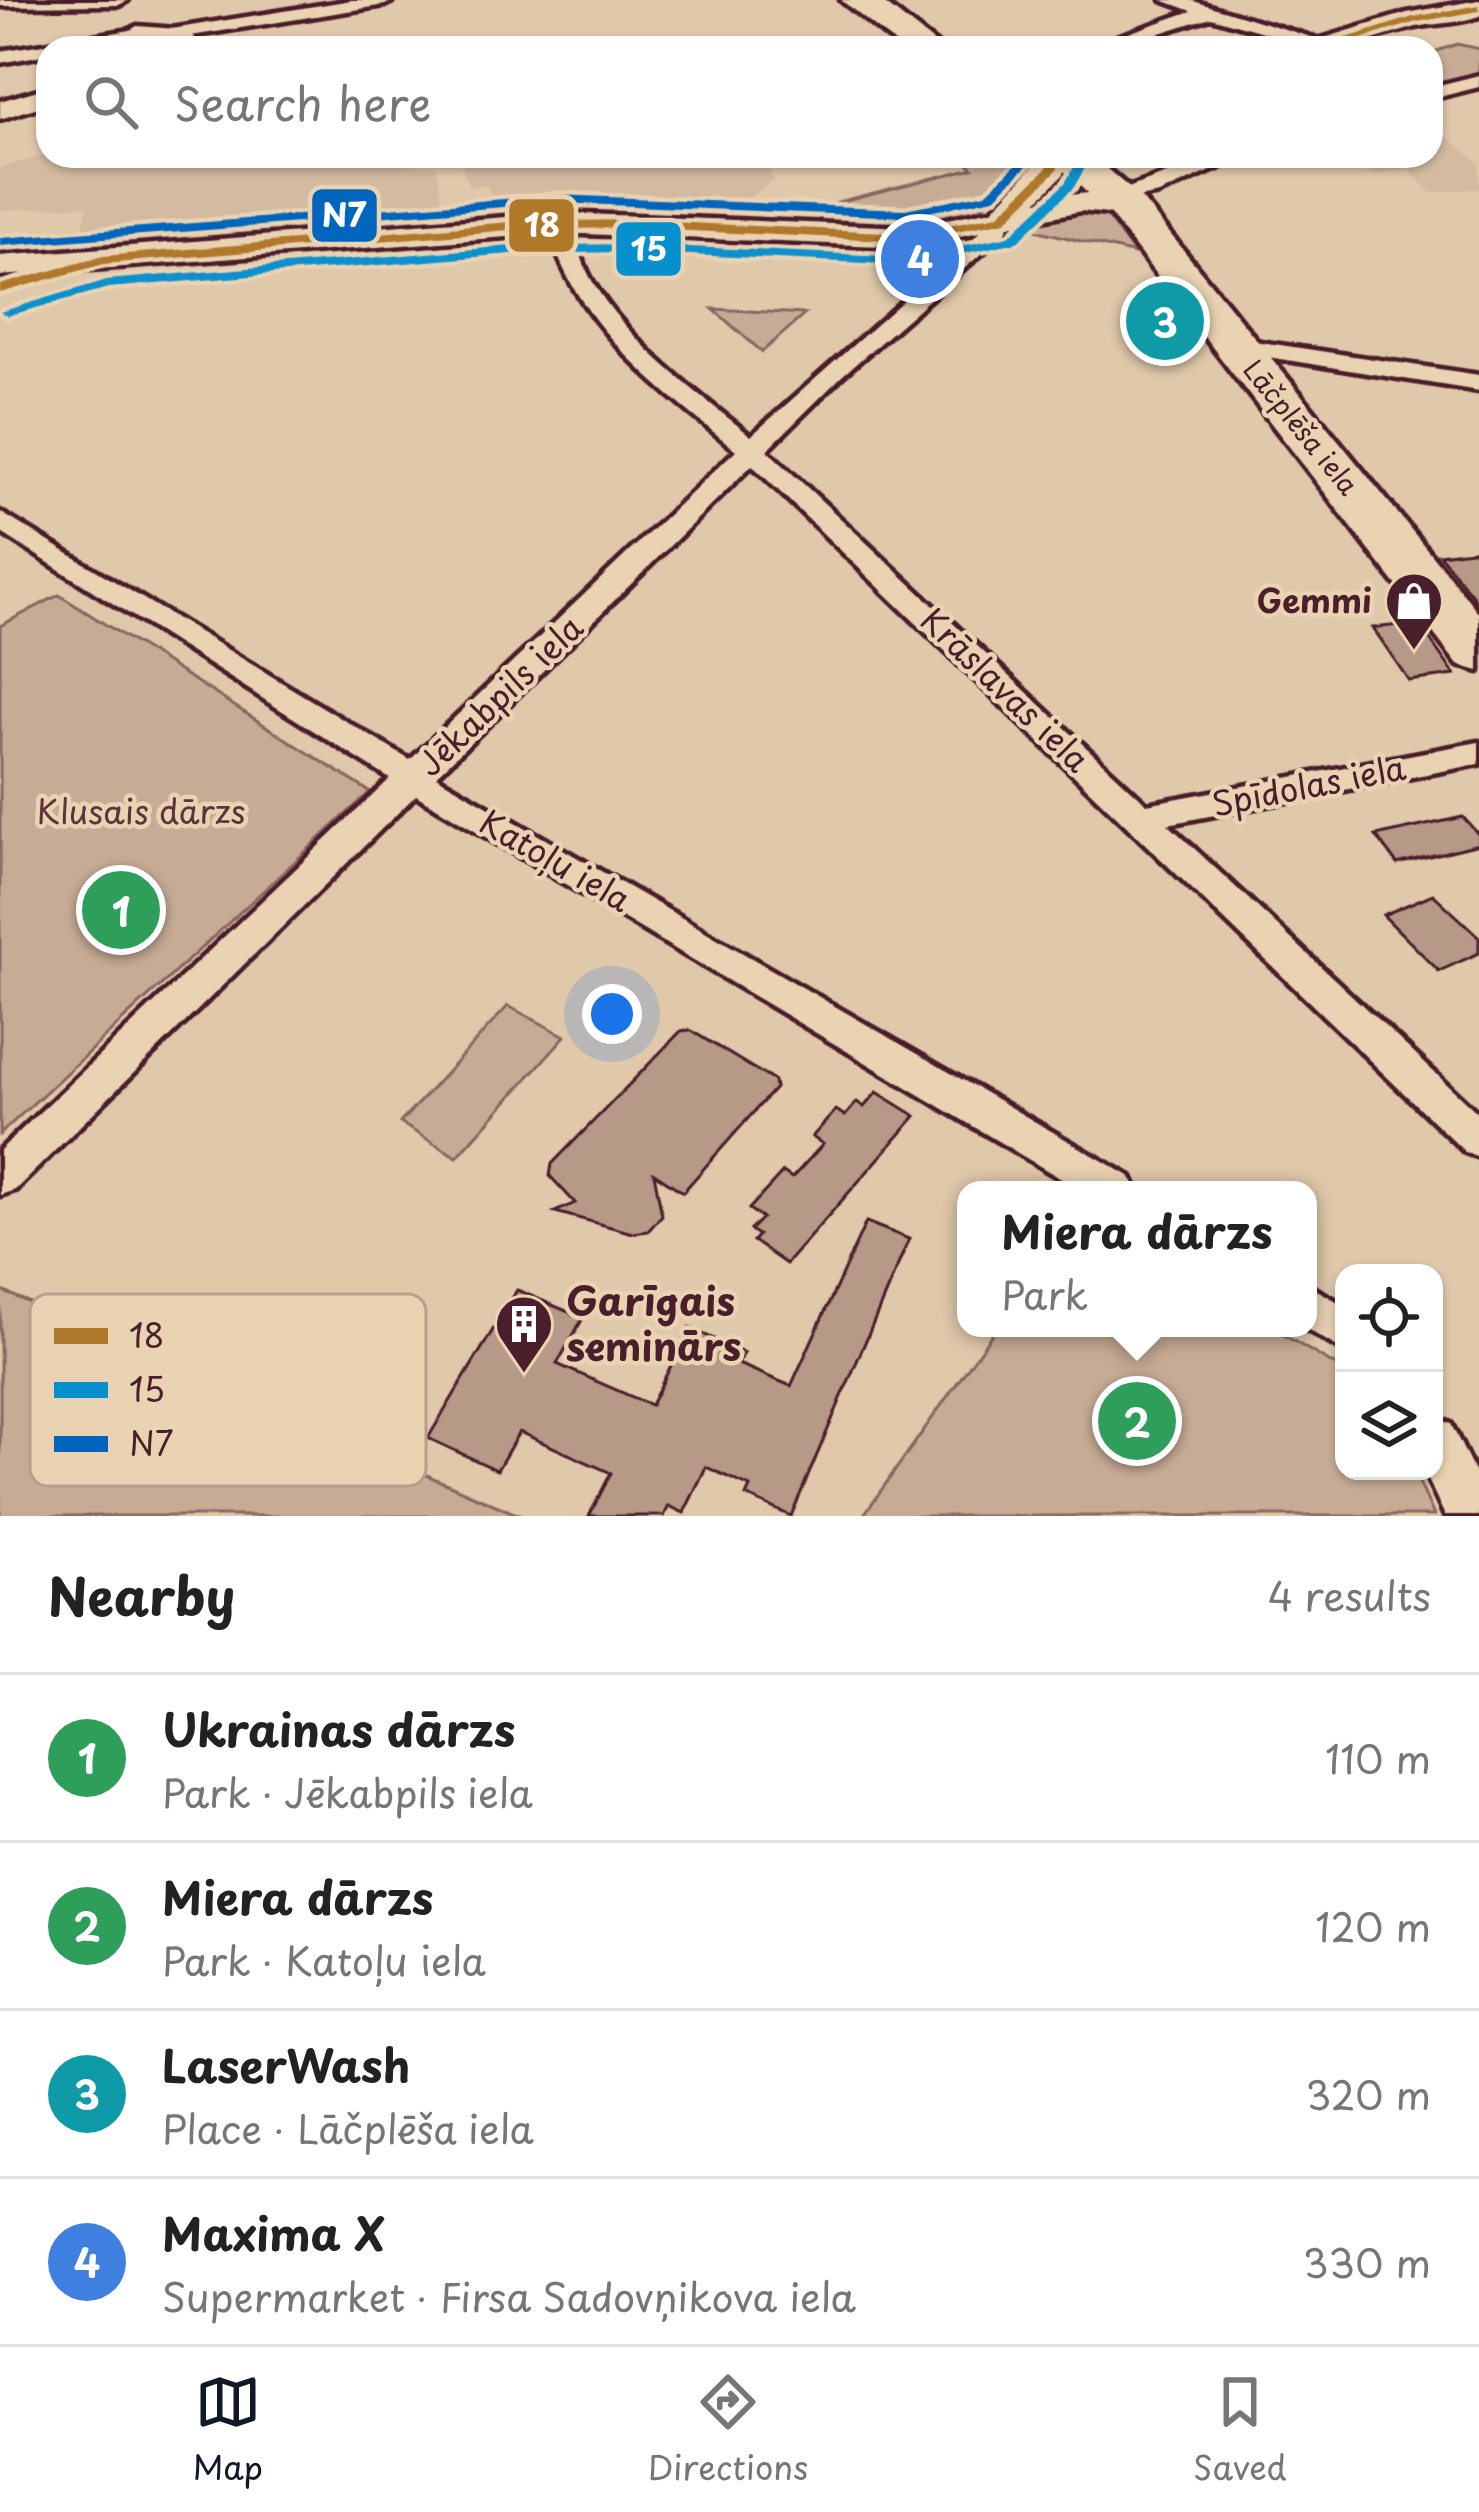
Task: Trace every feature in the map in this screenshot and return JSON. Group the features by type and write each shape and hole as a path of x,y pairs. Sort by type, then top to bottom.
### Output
{"highway":[{"path":"858,0 907,36"},
{"name":"Lāčplēša iela","path":"1083,168 1121,202 1479,652"}],"street":[{"path":"0,1 120,0 131,36"},
{"path":"211,36 385,0"},
{"path":"1171,0 1288,36"},
{"path":"1466,8 1479,34"},
{"path":"1360,36 1466,8"},
{"path":"1418,36 1448,25 1466,8"},
{"path":"1132,36 1208,12"},
{"path":"0,57 36,50"},
{"path":"1443,89 1479,81"},
{"path":"0,100 36,90"},
{"path":"0,110 36,99"},
{"path":"1002,218 1052,168"},
{"path":"0,266 559,224 866,238 933,233 1081,202 1121,202 1204,168"},
{"name":"Jēkabpils iela","path":"0,1177 751,449 910,299 997,228 1002,218"},
{"name":"Krāslavas iela","path":"559,224 567,260 602,310 1479,1140"},
{"path":"0,290 103,260"},
{"path":"1234,345 1479,383"},
{"name":"Katoļu iela","path":"0,520 415,779 1101,1181"},
{"name":"Spīdolas iela","path":"1139,818 1479,754"},
{"path":"1443,1459 1470,1516"}],"shaded area":[{"path":"1443,133 1479,163 1479,188 1431,193 1408,169 1373,175 1363,168 1443,168"},
{"path":"36,158 36,168 437,168 445,219 78,249 88,205 0,210 0,168"},
{"path":"462,168 768,168 774,180 750,197 484,217 478,200 492,196 486,185 469,187"}],"green space":[{"path":"1457,44 1479,49 1479,74 1443,82 1443,49"},
{"path":"973,168 1028,168 989,202 944,222 895,228 818,226 822,206"},
{"path":"1087,209 1104,213 1135,254 1027,228 1059,214"},
{"path":"713,309 805,314 762,352"},
{"name":"Klusais dārzs","path":"59,595 370,792 0,1134 0,626"},
{"path":"508,1006 565,1036 457,1157 400,1123"},
{"path":"0,1290 30,1303 30,1486 426,1486 426,1475 521,1516 0,1516"},
{"path":"990,1337 1287,1337 1335,1366 1335,1480 1418,1480 1434,1516 863,1516"}],"building":[{"path":"1479,549 1479,604 1439,554"},
{"name":"Gemmi","path":"1418,623 1455,675 1409,681 1373,628"},
{"path":"1463,817 1479,835 1479,844 1397,864 1376,836"},
{"path":"1433,894 1479,937 1479,953 1439,971 1383,915"},
{"path":"690,1030 774,1081 775,1088 683,1192 654,1173 662,1215 648,1231 633,1233 555,1212 575,1203 550,1176 552,1164 681,1031"},
{"path":"877,1092 916,1116 786,1264 753,1241 758,1235 750,1230 762,1218 749,1209 783,1172 792,1178 823,1144 812,1137 836,1110 845,1116 857,1102 864,1107"},
{"name":"Garīgais seminārs","path":"866,1222 909,1239 791,1516 746,1496 750,1487 706,1467 684,1513 669,1506 664,1516 589,1516 611,1473 519,1432 497,1470 428,1438 517,1290 583,1318 557,1364 651,1405 690,1328 744,1353 738,1364 791,1386"}],"transit line":[{"name":"18","path":"1360,36 1416,19 1479,8"},
{"name":"N7","path":"0,242 557,199 905,213 990,196 1019,168"},
{"name":"18","path":"0,289 103,260 510,226 625,224 907,237 1002,218 1052,168"},
{"name":"15","path":"7,312 107,284 511,250 625,248 909,261 1013,239 1070,185 1079,168"}],"place":[{"name":"Maxima X","path":"920,259"},
{"name":"LaserWash","path":"1165,321"},
{"name":"Gemmi","path":"1414,652"},
{"name":"Ukrainas dārzs","path":"121,910"},
{"name":"Garīgais seminārs","path":"524,1375"},
{"name":"Miera dārzs","path":"1137,1421"}]}
